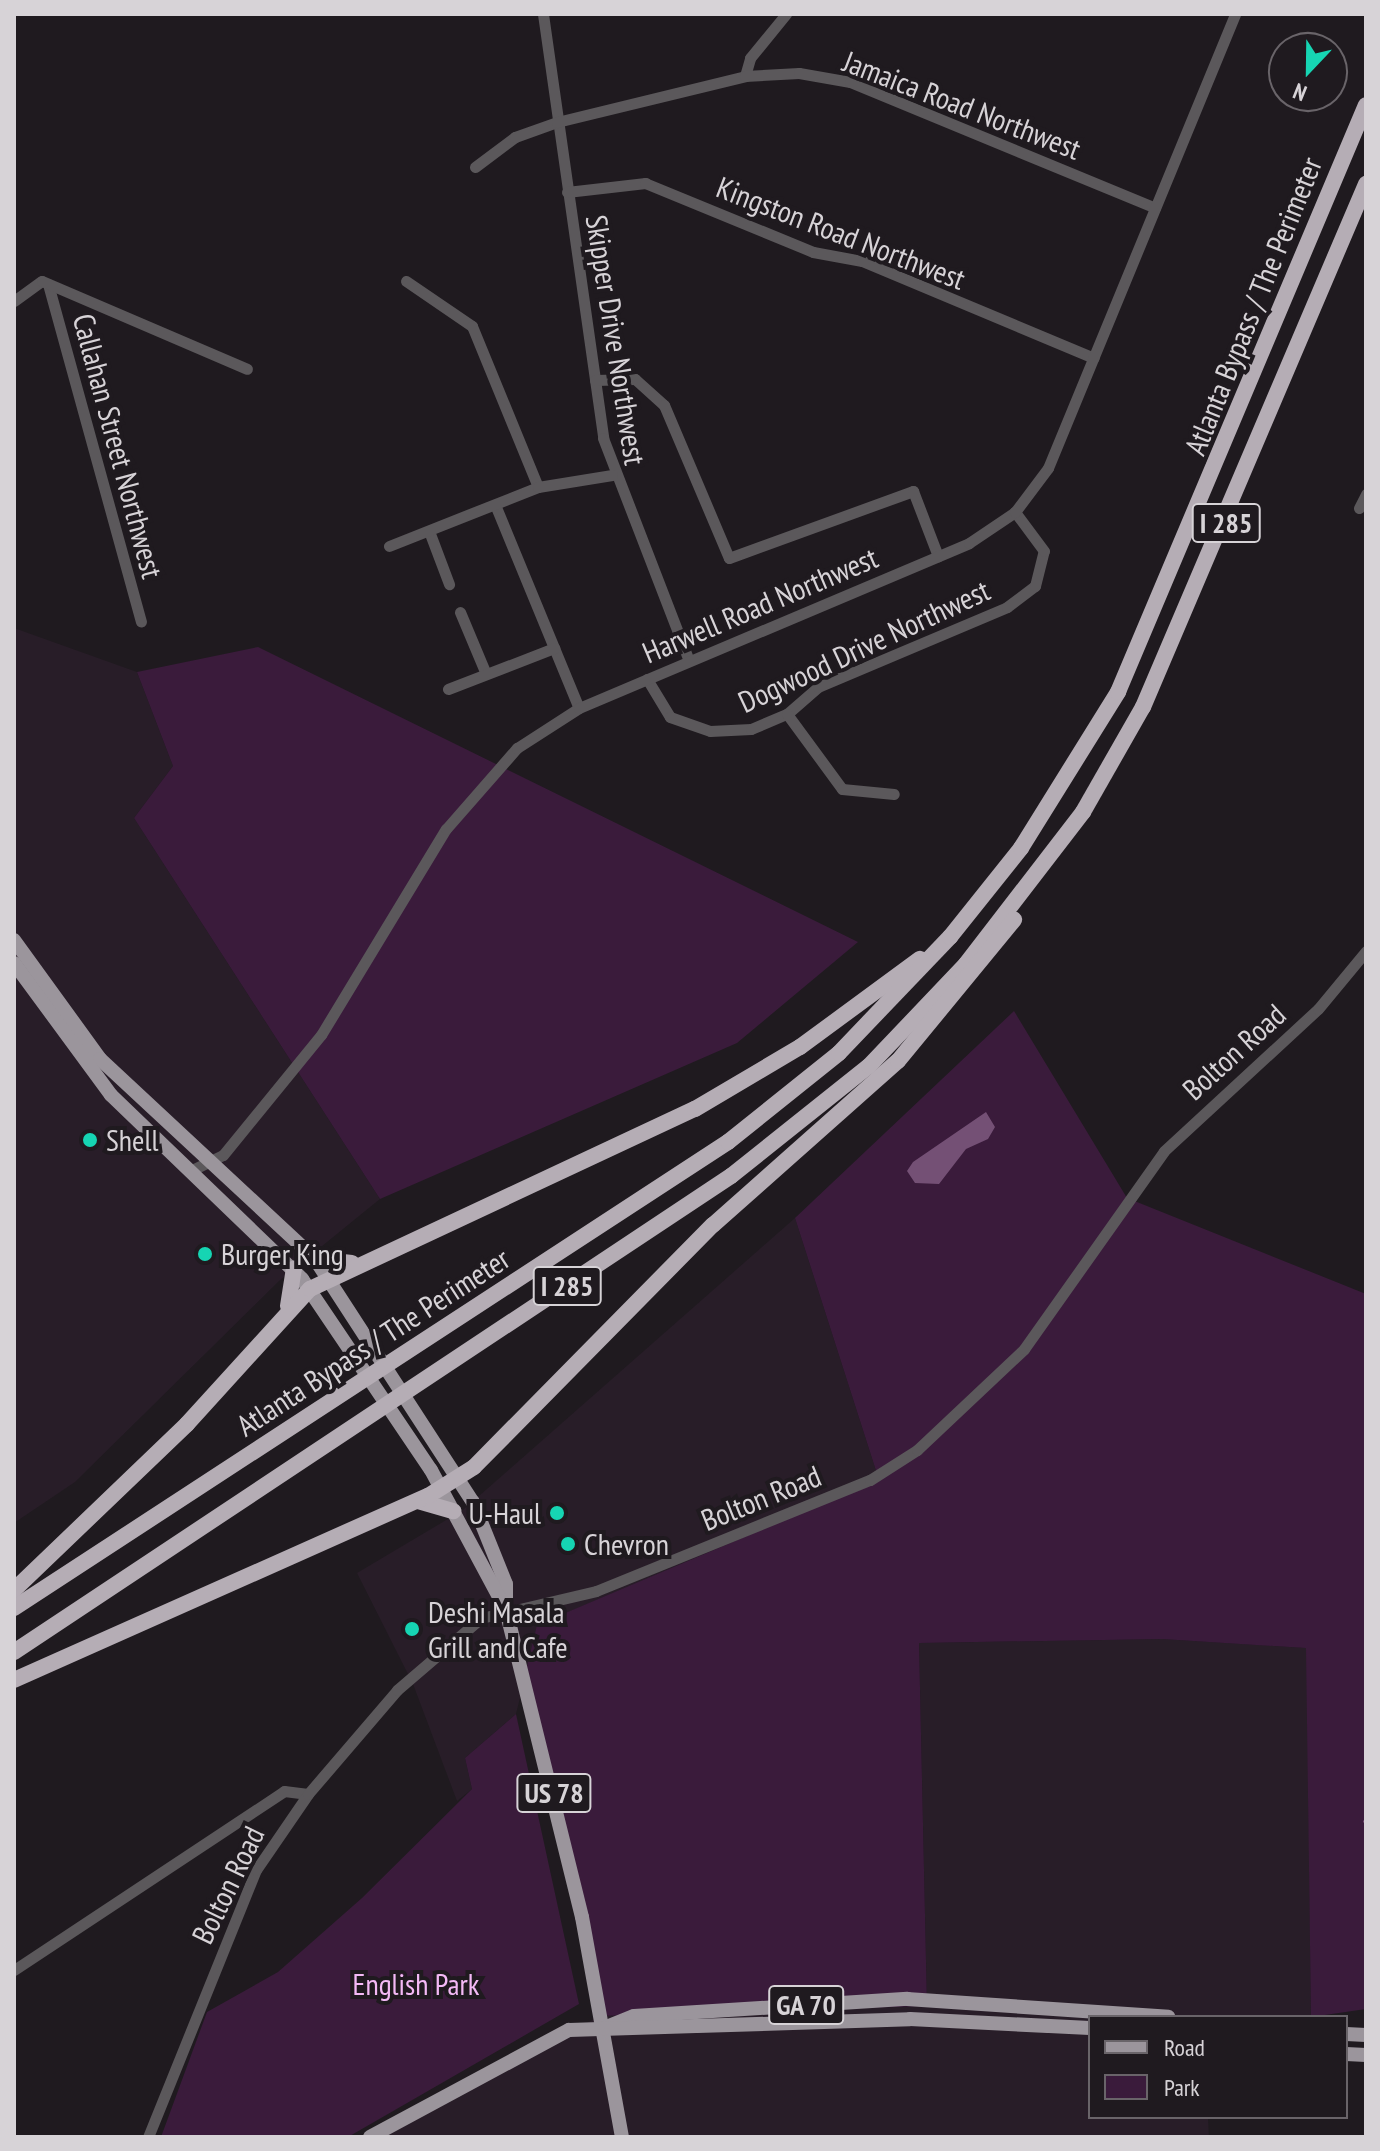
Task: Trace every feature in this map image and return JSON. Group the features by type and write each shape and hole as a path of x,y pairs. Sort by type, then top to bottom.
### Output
{"highway":[{"name":"Atlanta Bypass / The Perimeter","path":"14,1608 728,1142 839,1053 950,937 1051,805 1118,692 1366,105"},
{"name":"Atlanta Bypass / The Perimeter","path":"14,1652 771,1147 923,1012 1058,849 1174,643 1366,184"},
{"path":"14,1680 417,1501 459,1477 713,1225 927,1032 984,965 1058,849"},
{"path":"14,1590 187,1424 288,1306 310,1289 357,1262 695,1109 800,1047 950,937"},
{"path":"315,1259 357,1262"},
{"path":"288,1306 294,1268"},
{"path":"417,1501 454,1511"}],"main road":[{"name":"US 78","path":"14,940 87,1044 315,1259 459,1477 506,1584 506,1610 604,2028 620,2135"},
{"name":"US 78","path":"14,963 89,1070 294,1268 310,1289 442,1488 506,1610"},
{"name":"GA 70","path":"604,2028 634,2016 907,1999 1139,2015"},
{"name":"GA 70","path":"604,2028 910,2019 1088,2028"},
{"path":"370,2137 538,2044 569,2030 604,2028"}],"street":[{"name":"Skipper Drive Northwest","path":"543,14 595,380 612,475 689,661"},
{"path":"745,76 750,58 786,14"},
{"name":"Harwell Road Northwest","path":"192,1170 211,1162 321,1035 469,797 517,748 579,708 938,556 1015,512 1048,468 1235,14"},
{"name":"Jamaica Road Northwest","path":"475,167 515,137 557,122 745,76 799,73 850,82 1155,208"},
{"name":"Kingston Road Northwest","path":"567,192 645,183 813,252 862,261 1094,358"},
{"path":"406,281 472,326 538,487"},
{"path":"14,301 48,284 247,369"},
{"name":"Callahan Street Northwest","path":"48,284 141,621"},
{"path":"595,380 618,378 648,387 664,405 729,558 913,491 938,556"},
{"path":"389,546 496,507 538,487 612,475"},
{"path":"1359,508 1366,494"},
{"path":"496,507 579,708"},
{"name":"Dogwood Drive Northwest","path":"647,679 670,717 710,731 751,729 787,714 818,687 1007,607 1035,586 1044,551 1015,512"},
{"path":"429,531 449,584"},
{"path":"460,612 486,674"},
{"path":"448,689 554,648"},
{"path":"787,714 842,789 894,794"},
{"name":"Bolton Road","path":"148,2137 256,1870 308,1794 397,1690 481,1618 596,1591 870,1480 917,1450 1024,1349 1164,1151 1318,1009 1366,951"},
{"path":"14,1970 284,1791 308,1794"}],"shaded area":[{"path":"14,628 137,672 173,766 134,818 380,1199 279,1281 75,1482 14,1523"},
{"path":"986,1112 995,1127 988,1139 966,1149 939,1184 915,1183 907,1171 913,1162"},
{"path":"795,1218 879,1480 538,1625 516,1714 465,1758 472,1789 457,1801 413,1684 357,1573 463,1510"},
{"path":"1162,1639 1307,1648 1311,2015 1088,2015 1088,2119 1208,2119 1209,2137 374,2137 600,2016 927,2006 919,1643"}],"green space":[{"path":"258,647 858,942 737,1043 380,1199 134,818 173,766 137,672"},
{"path":"1014,1011 1127,1198 1366,1294 1366,2009 1311,2015 1306,1648 1162,1639 919,1643 927,2006 600,2016 523,1683 537,1625 879,1480 795,1218"},
{"name":"English Park","path":"516,1714 579,2004 348,2137 161,2137 207,2012 278,1972 362,1898 472,1789 465,1758"}],"place":[{"name":"Shell","path":"90,1140"},
{"name":"Burger King","path":"205,1254"},
{"name":"U-Haul","path":"557,1513"},
{"name":"Chevron","path":"568,1544"},
{"name":"Deshi Masala Grill and Cafe","path":"412,1629"}]}
